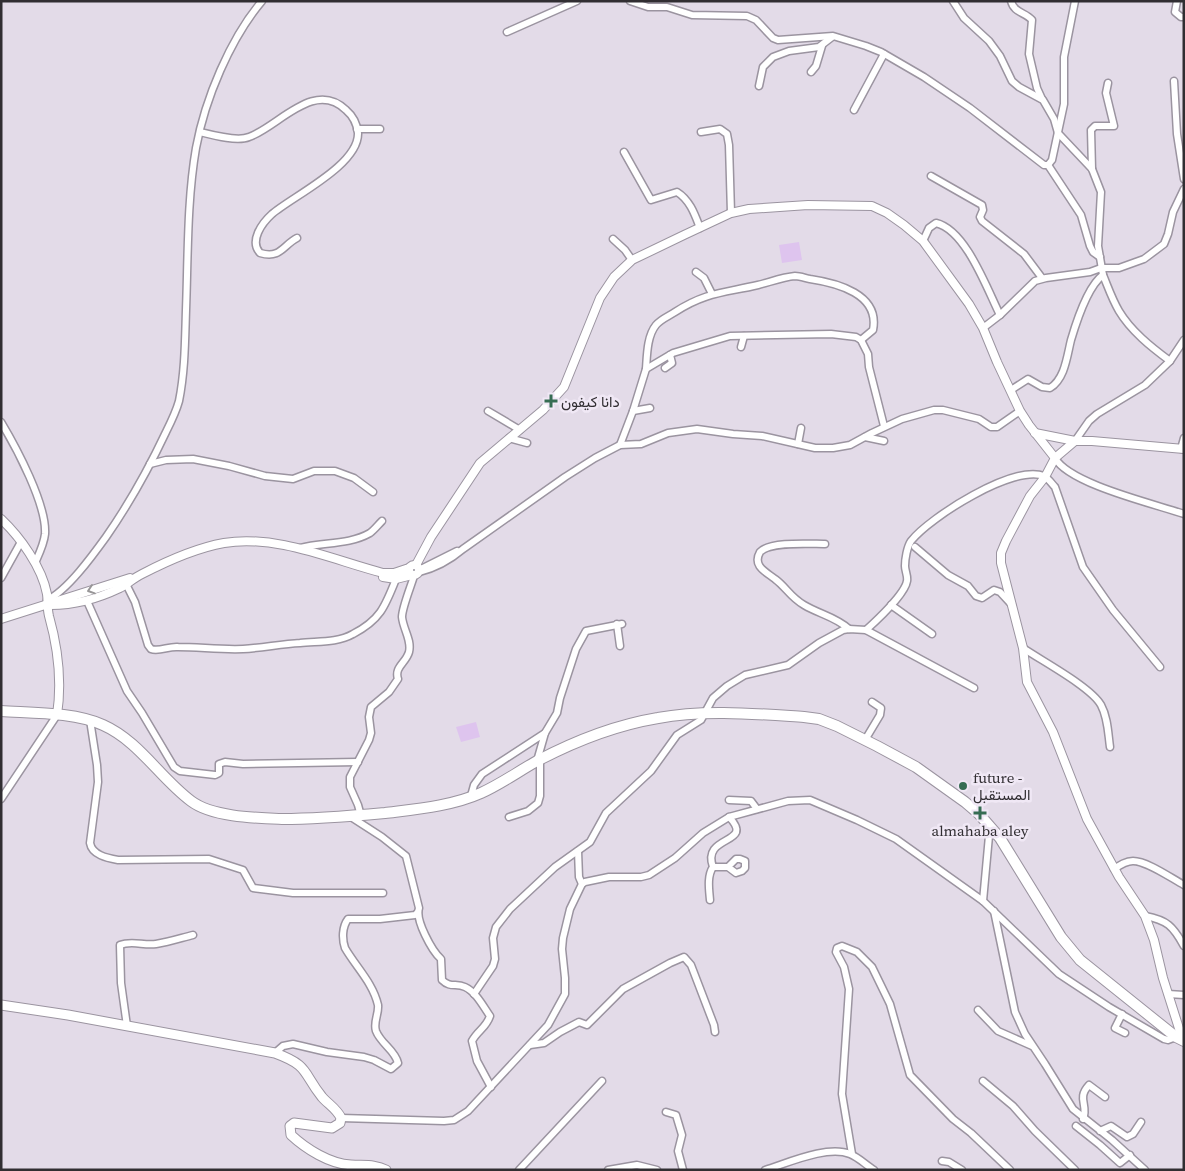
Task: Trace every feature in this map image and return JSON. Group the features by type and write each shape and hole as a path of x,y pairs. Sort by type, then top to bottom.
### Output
{"main road":[{"path":"1,711 57,715 90,720 104,725 129,742 192,802 229,815 283,818 356,816 451,803 492,787 539,760 598,733 657,718 705,714 819,719 837,726 916,767 965,802 990,825 1000,838 1024,874 1061,937 1080,960 1181,1039"},
{"path":"1,1005 68,1014 275,1053 296,1062 302,1067 323,1098 341,1118 340,1123 332,1128 294,1123 290,1126 291,1134 333,1162 373,1166 386,1170"}],"street":[{"path":"47,602 83,568 118,520 150,464 176,411 183,375 191,201 196,149 220,70 249,17 262,1"},
{"path":"507,32 577,1"},
{"path":"630,1 648,7 667,7 692,15 747,16 756,20 773,38 778,40 833,36 866,46 884,54 924,77 970,108 1041,164 1048,165 1081,215 1090,246 1100,257"},
{"path":"953,1 964,18 989,41 1000,56 1012,81 1043,100"},
{"path":"1011,1 1015,9 1032,20 1029,54 1037,88 1054,119 1058,133 1092,169 1099,183 1102,197 1098,246 1102,272 1113,300 1129,324 1170,361"},
{"path":"1048,165 1052,160 1064,104 1064,57 1075,1"},
{"path":"1177,1 1175,12 1180,17 1184,17"},
{"path":"811,72 816,66 822,46 833,36"},
{"path":"759,86 763,67 773,57 789,51 822,46"},
{"path":"854,110 884,54"},
{"path":"1174,81 1184,179"},
{"path":"1092,169 1091,130 1095,126 1114,126 1106,94 1108,83"},
{"path":"200,132 224,137 248,138 302,104 322,100 330,100 343,106 354,118 357,129 356,142 348,157 316,184 271,215 258,233 255,245 260,253 271,254 279,252 297,238"},
{"path":"357,129 380,129"},
{"path":"701,132 720,129 727,134 731,214"},
{"path":"624,152 651,200 673,192 682,195 692,207 700,228"},
{"path":"931,176 982,205 983,210 980,217 982,221 1024,254 1042,278"},
{"path":"983,328 1000,315 1032,283 1042,278 1102,272 1144,259 1164,244 1173,212 1184,189"},
{"path":"491,1087 477,1061 472,1041 476,1034 485,1027 490,1016 474,994 465,987 450,986 442,980 441,959 433,952 429,944 418,912 419,908 406,856 356,816 349,782 369,740 371,733 369,717 371,706 389,692 398,679 397,670 409,654 410,644 402,615 416,571 459,493 480,463 520,430 555,398 564,387 600,298 614,276 632,260 731,214 749,209 808,205 872,206 893,217 923,242 951,278 972,308 983,328 1020,411 1062,467 1070,473 1100,487 1184,514"},
{"path":"923,242 929,228 936,223 945,226 955,233 972,258 1000,315"},
{"path":"613,239 625,250 632,260"},
{"path":"696,272 704,278 712,294"},
{"path":"1011,390 1028,379 1042,388 1050,388 1056,384 1063,370 1073,332 1084,304 1102,272"},
{"path":"620,445 646,369 650,339 655,326 691,301 712,294 798,276 840,285 861,296 872,313 873,330 860,340"},
{"path":"646,369 670,355 730,336 847,335 860,340 868,354 869,367 884,426"},
{"path":"741,347 744,336"},
{"path":"582,884 609,877 641,877 649,875 676,858 703,833 729,817 798,799 810,800 886,833 983,901 1059,974 1164,1039 1181,1039 1154,940 1145,916 1114,869 1087,818 1053,732 1027,682 1023,648 1001,563 1001,554 1030,496 1046,477 1055,458 1075,441 1089,421 1097,414 1145,384 1170,361 1184,340"},
{"path":"665,368 672,363 670,355"},
{"path":"633,411 650,408"},
{"path":"353,566 368,573 396,579 441,564 565,477 620,445 641,444 668,433 697,429 762,436 815,448 839,448 850,445 884,426 913,414 938,410 979,418 994,427 998,427 1020,411"},
{"path":"488,411 520,430"},
{"path":"1,422 23,463 44,518 44,540 35,563"},
{"path":"798,444 801,428"},
{"path":"1035,433 1075,441 1183,449 1184,438"},
{"path":"864,437 884,441"},
{"path":"509,438 527,443"},
{"path":"150,464 166,460 193,459 266,476 293,479 314,471 335,471 354,478 373,492"},
{"path":"866,630 878,620 906,584 908,579 905,567 908,546 920,532 958,505 1002,481 1024,475 1046,477 1055,487 1083,567 1113,610 1160,667"},
{"path":"1,519 21,542 35,563 46,592 58,666 59,692 57,715 1,799"},
{"path":"297,549 351,540 370,532 382,522"},
{"path":"1,578 21,542"},
{"path":"1,619 47,602 136,577 196,551 223,544 264,542 297,549 383,573 416,571"},
{"path":"825,544 769,547 762,549 758,560 760,567 766,574 775,579 795,600 843,623 849,628"},
{"path":"915,547 948,575 968,586 976,596 982,598 994,590 1000,592 1012,605"},
{"path":"47,602 60,605 87,601 115,590 136,577"},
{"path":"126,584 135,602 148,645 152,649 175,646 206,649 241,649 348,637 378,616 390,596 396,579"},
{"path":"87,601 127,691 174,767 180,770 215,775 219,773 219,764 225,762 243,764 358,762"},
{"path":"891,604 932,634"},
{"path":"509,817 528,811 538,803 540,796 539,760 545,733 557,713 576,649 586,631 619,624 620,646"},
{"path":"474,994 494,966 493,938 496,926 516,902 555,867 590,842 606,813 651,771 677,735 701,720 713,698 739,678 788,665 829,637 849,628 866,630 974,688"},
{"path":"1023,648 1079,684 1100,703 1105,714 1110,747"},
{"path":"865,740 880,715 881,708 872,702"},
{"path":"90,720 90,734 97,765 98,782 90,843 94,851 118,860 209,859 243,870 253,888 259,890 293,893 383,893"},
{"path":"471,796 478,779 486,770 545,733"},
{"path":"729,800 752,801 757,809"},
{"path":"713,867 710,860 712,850 734,836 736,832 735,823 729,817"},
{"path":"983,901 990,825"},
{"path":"341,1118 454,1120 468,1111 548,1025 565,994 566,978 562,938 570,910 582,884 579,877 578,851"},
{"path":"1114,869 1126,862 1134,861 1156,869 1184,885"},
{"path":"713,867 728,867"},
{"path":"710,900 710,871 713,867"},
{"path":"994,910 1015,1012 1032,1046 1069,1104 1083,1119 1130,1155 1145,1170"},
{"path":"275,1053 283,1046 293,1044 327,1052 364,1057 391,1069 396,1066 398,1063 396,1058 376,1031 378,1010 376,1000 369,983 346,948 344,929 348,919 397,918 415,915 418,912"},
{"path":"1145,916 1165,921 1171,925 1184,946"},
{"path":"127,1026 121,983 120,946 128,942 156,944 193,935"},
{"path":"852,1154 842,1094 849,989 844,967 836,952 837,948 842,946 857,952 872,966 890,1004 910,1075 953,1119 971,1133 1010,1170"},
{"path":"530,1044 544,1043 579,1022 587,1025 623,989 684,957 690,965 716,1032"},
{"path":"1168,994 1184,995"},
{"path":"978,1010 998,1031 1010,1038 1032,1046"},
{"path":"1122,1014 1113,1031 1125,1033"},
{"path":"519,1170 602,1081"},
{"path":"983,1082 1013,1106 1035,1131 1075,1170"},
{"path":"1083,1119 1085,1114 1082,1098 1089,1085 1106,1097"},
{"path":"666,1112 676,1115 682,1135 678,1151 683,1170"},
{"path":"1100,1131 1111,1126 1127,1137 1133,1134 1141,1122"},
{"path":"1076,1126 1120,1163 1130,1155"},
{"path":"765,1170 819,1154 836,1152 852,1154 866,1167 874,1170"},
{"path":"942,1161 949,1162 962,1170"},
{"path":"608,1170 637,1165 657,1170"}],"shaded area":[{"path":"799,242 802,260 782,263 779,245"},
{"path":"476,722 480,737 461,742 456,727"}],"place":[{"name":"دانا كيفون","path":"551,401"},
{"name":"future - المستقبل","path":"963,786"},
{"name":"almahaba aley","path":"980,813"}]}
